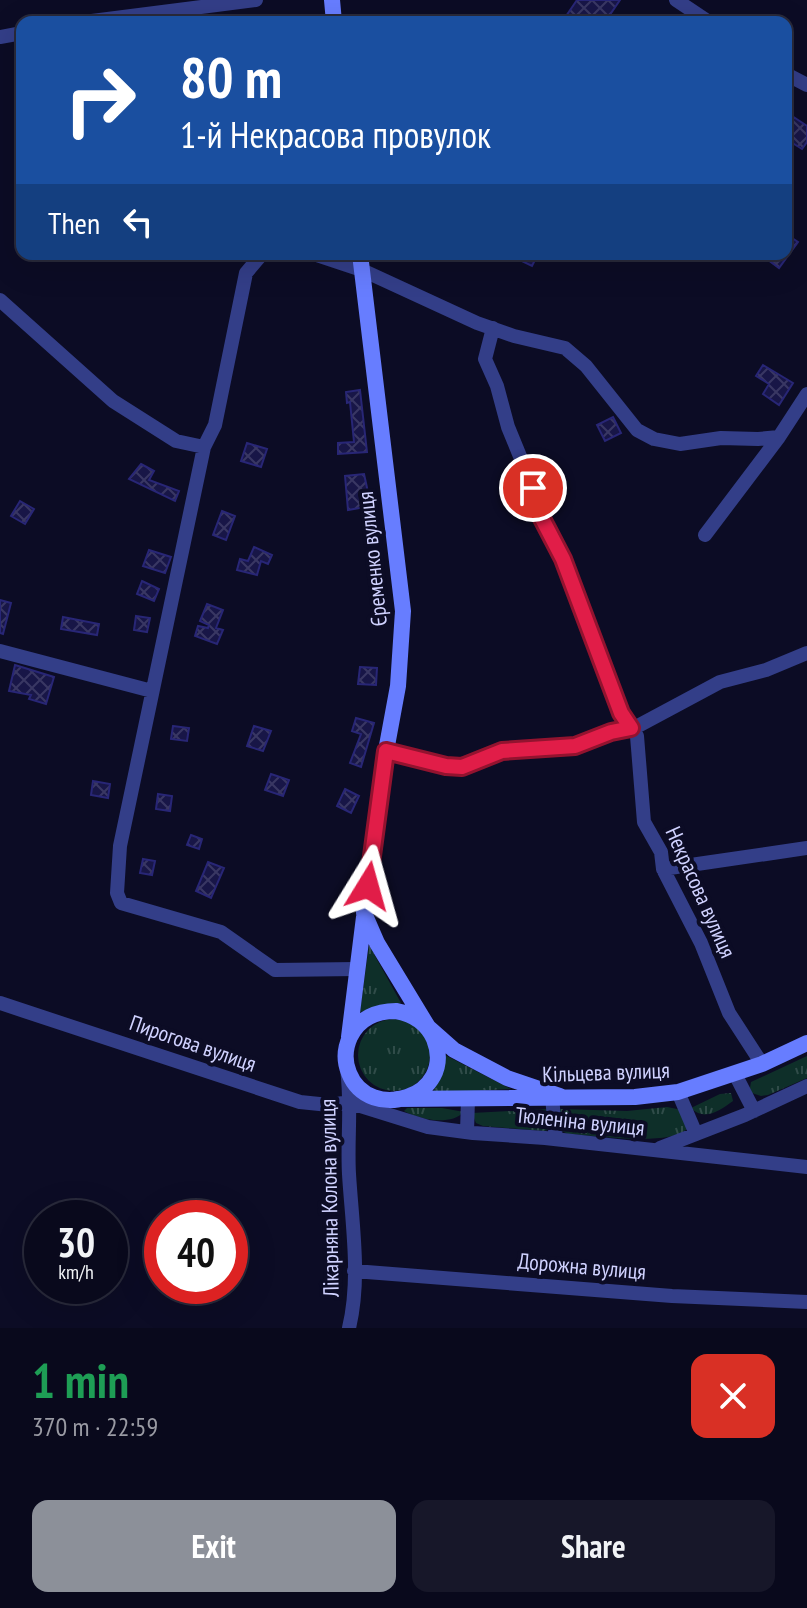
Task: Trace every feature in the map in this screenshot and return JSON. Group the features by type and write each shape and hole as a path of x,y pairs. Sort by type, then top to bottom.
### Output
{"street":[{"path":"131,16 256,0"},
{"path":"676,0 700,16"},
{"path":"257,260 246,273 215,425 204,447 120,846 117,893 121,903 221,932 275,970 357,969"},
{"path":"361,262 493,328 565,348 586,366 637,430 654,439 680,444 721,438 779,437"},
{"name":"Єременко вулиця","path":"348,1042 386,751 398,686 403,611 361,262"},
{"path":"0,300 113,401 176,441 204,447"},
{"name":"Некрасова вулиця","path":"493,328 485,359 497,386 508,427 533,488 537,509 563,559 621,713 637,736 644,822 661,852 663,869 701,943 729,1013 762,1064"},
{"path":"705,535 779,437 807,394"},
{"path":"0,651 152,691"},
{"path":"386,751 462,767 502,751 575,746 631,728 720,682 766,670 807,653"},
{"path":"663,869 807,848"},
{"path":"364,913 377,943 428,1027 437,1052 436,1070 420,1092 413,1097 397,1099"},
{"name":"Пирогова вулиця","path":"0,1003 300,1102 329,1105 374,1098"},
{"path":"374,1098 354,1083 347,1067 348,1042 357,1027 379,1012 405,1013 428,1027 454,1050 507,1078 556,1096 556,1139"},
{"name":"Кільцева вулиця","path":"374,1098 635,1097 678,1092 762,1064 807,1043"},
{"name":"Лікарняна Колона вулиця","path":"347,1067 351,1103 349,1173 354,1271 353,1312 349,1328"},
{"path":"735,1074 754,1111"},
{"path":"655,1150 754,1111 807,1086"},
{"path":"678,1092 696,1134"},
{"path":"467,1132 468,1099"},
{"name":"Тюленіна вулиця","path":"351,1103 428,1127 807,1167"},
{"name":"Дорожна вулиця","path":"354,1271 672,1296 807,1302"}],"green space":[{"path":"369,945 401,1003 360,1012"},
{"path":"394,1019 414,1025 424,1035 430,1055 424,1075 414,1085 394,1091 374,1085 364,1075 358,1055 364,1035 374,1025"},
{"path":"445,1055 511,1089 433,1093"},
{"path":"807,1056 807,1078 768,1095 752,1093 751,1082"},
{"path":"731,1093 733,1101 712,1113 702,1114 691,1108 720,1094"},
{"path":"667,1107 682,1110 687,1129 664,1138 648,1139 568,1134 562,1131 559,1109 627,1111"},
{"path":"407,1108 442,1108 464,1112 451,1119 435,1120 404,1111"},
{"path":"550,1109 551,1129 544,1131 483,1126 476,1123 472,1113"}],"building":[{"path":"577,0 620,0 609,16 566,16"},
{"path":"792,116 807,126 807,142 802,149 792,143"},
{"path":"520,260 535,260 532,266"},
{"path":"768,260 785,260 779,268"},
{"path":"763,365 793,383 779,405 763,394 769,384 756,376"},
{"path":"360,390 367,452 338,454 338,443 354,442 346,392"},
{"path":"613,417 621,433 605,441 597,425"},
{"path":"247,443 267,449 261,467 241,461"},
{"path":"141,464 154,471 149,480 179,491 175,501 129,479"},
{"path":"364,474 371,506 348,510 345,476"},
{"path":"20,501 34,509 25,524 11,516"},
{"path":"222,511 235,516 226,540 213,535"},
{"path":"254,547 272,555 268,564 261,561 257,575 237,570 240,559 248,561"},
{"path":"149,550 171,557 165,573 143,566"},
{"path":"142,581 159,589 154,601 137,594"},
{"path":"0,600 11,603 3,634 0,633"},
{"path":"207,604 223,610 216,628 223,630 217,644 195,636 198,626 208,628 209,625 200,621"},
{"path":"136,616 150,618 147,632 134,630"},
{"path":"63,617 99,624 97,635 61,629"},
{"path":"15,665 54,677 46,704 29,699 31,695 9,691"},
{"path":"360,667 377,668 376,685 358,684"},
{"path":"356,718 374,723 361,767 350,763 361,734 352,731"},
{"path":"173,726 189,728 187,741 171,739"},
{"path":"254,726 271,731 263,751 247,746"},
{"path":"271,774 289,780 283,796 265,790"},
{"path":"93,781 110,784 108,798 91,795"},
{"path":"345,789 359,796 351,813 337,806"},
{"path":"158,794 172,796 170,811 156,809"},
{"path":"191,835 202,839 199,849 187,845"},
{"path":"143,859 155,861 152,875 140,873"},
{"path":"208,862 224,868 211,898 196,891"}],"route":[{"path":"368,886 386,751 462,767 502,751 575,746 631,728 621,713 563,559 537,509 533,488"}]}
